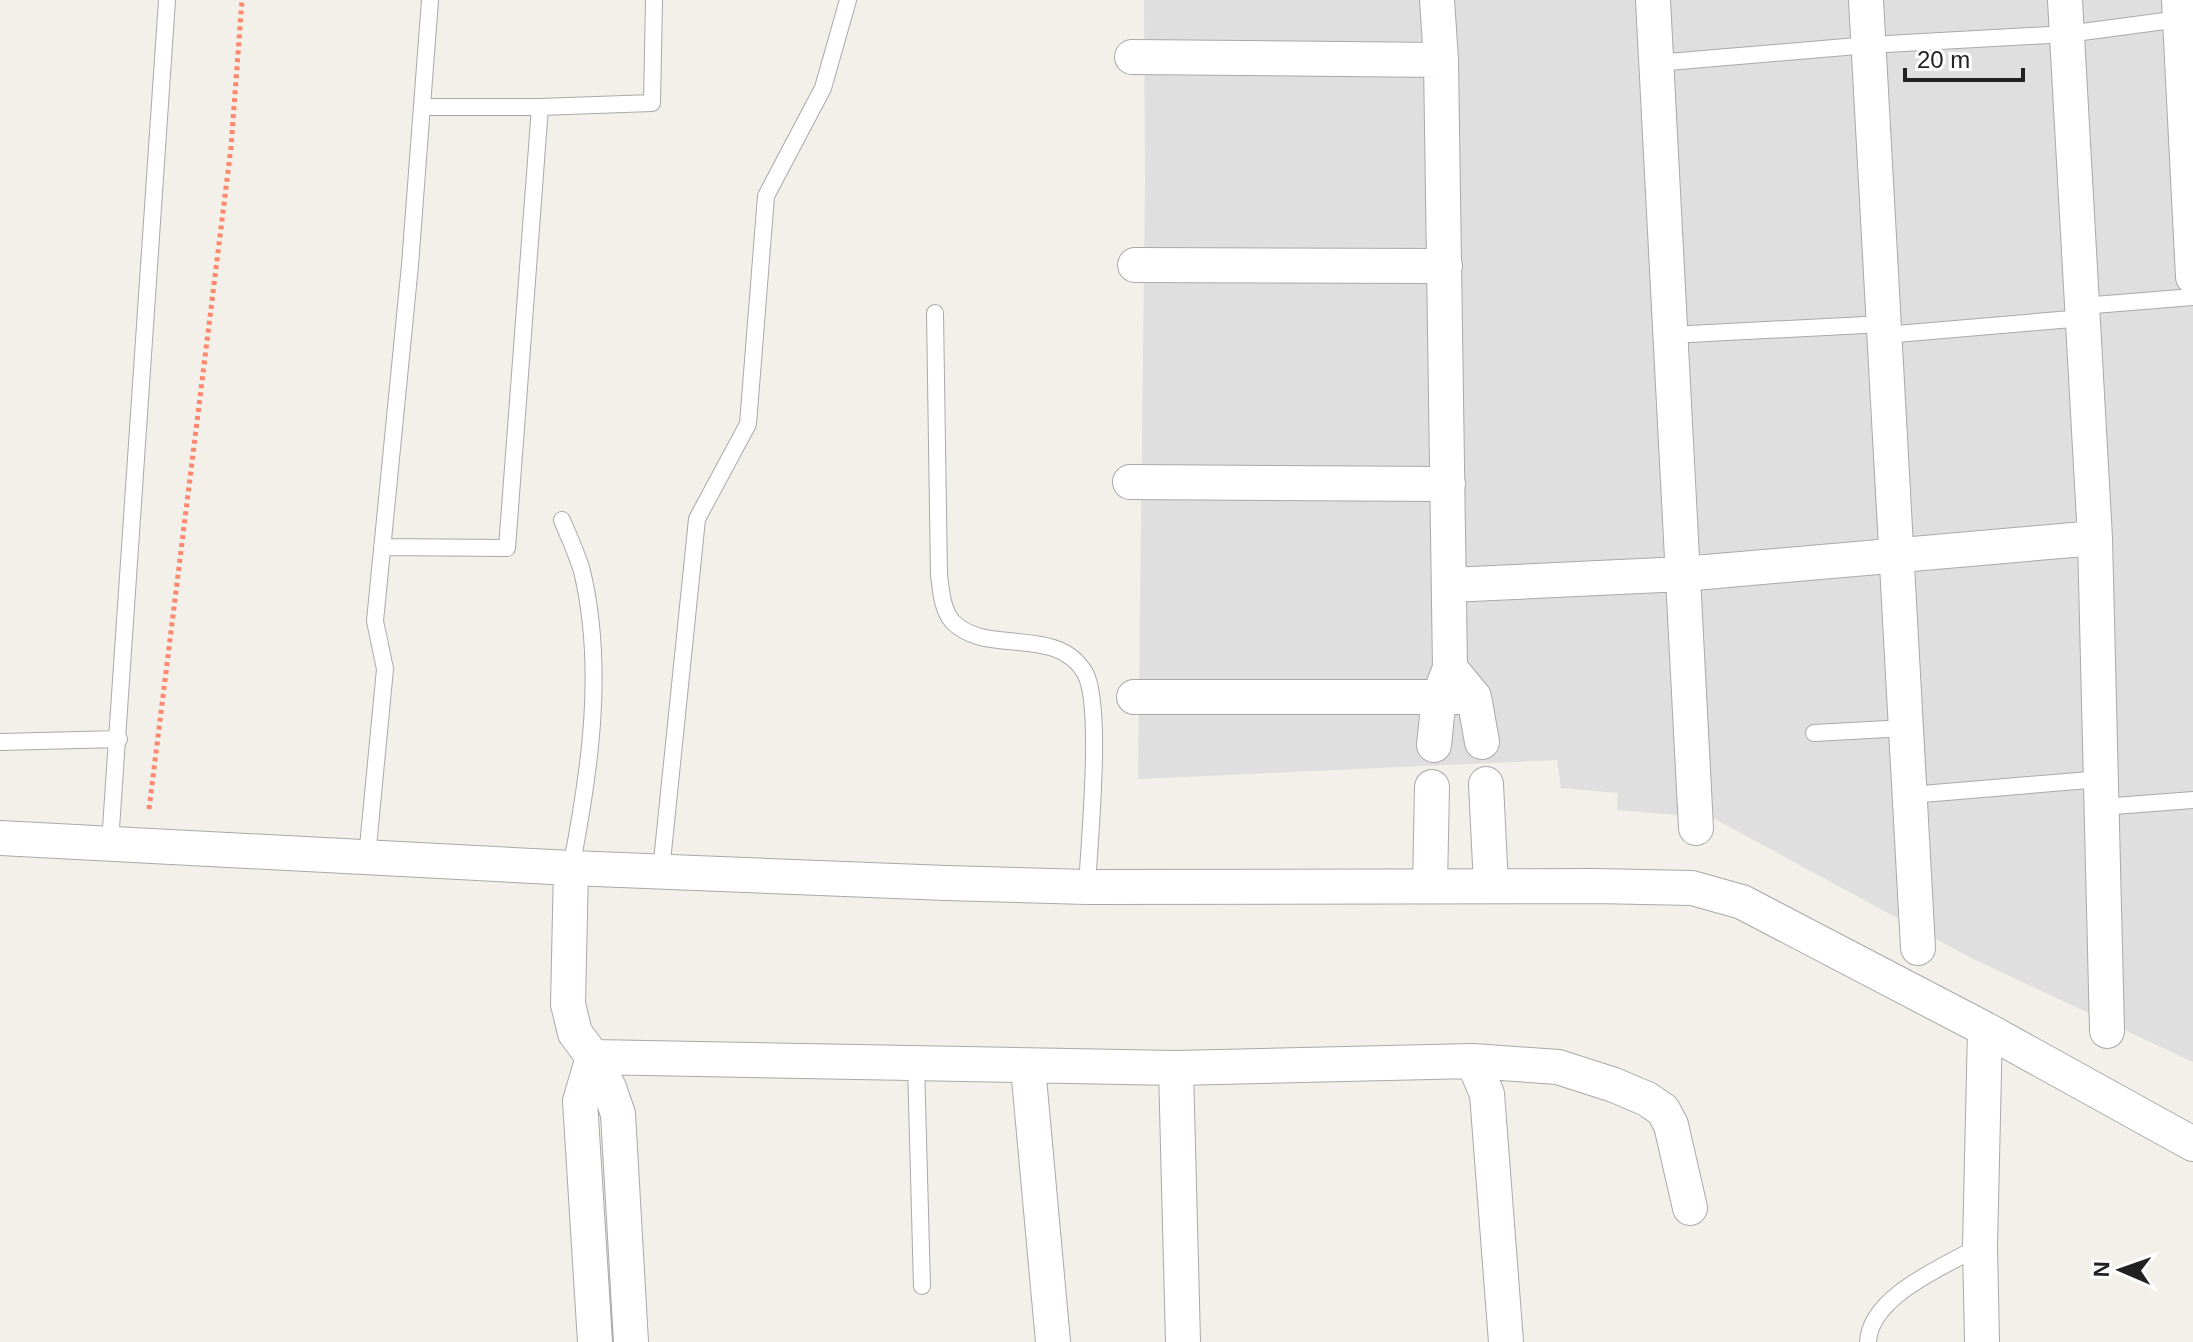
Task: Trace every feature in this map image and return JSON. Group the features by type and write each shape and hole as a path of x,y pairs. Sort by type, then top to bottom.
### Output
{"street":[{"path":"1434,745 1445,682 1450,585 1441,60 1437,0"},
{"path":"1653,0 1696,828"},
{"path":"1866,0 1918,948"},
{"path":"2065,0 2095,538 2107,1031"},
{"path":"2179,10 2193,277"},
{"path":"1132,57 1441,60"},
{"path":"1135,265 1445,266"},
{"path":"1130,482 1448,484"},
{"path":"1450,585 1683,574 2095,538"},
{"path":"1134,697 1445,682 1474,697 1482,742"},
{"path":"1486,784 1491,886"},
{"path":"1430,886 1432,787"},
{"path":"0,838 571,868 1087,887 1692,888 1742,902 1985,1029 2193,1144"},
{"path":"571,868 568,1004 575,1033 593,1057 618,1114 631,1342"},
{"path":"1982,1342 1980,1246 1985,1029"},
{"path":"593,1057 1028,1067 1176,1068 1473,1061 1558,1067 1614,1085 1647,1099 1663,1110 1671,1125 1690,1208"},
{"path":"593,1057 580,1101 595,1342"},
{"path":"1473,1061 1486,1085 1506,1342"},
{"path":"1028,1067 1053,1342"},
{"path":"1176,1068 1183,1342"}],"lane":[{"path":"110,843 167,0"},
{"path":"367,857 385,669 375,621 408,281 430,0"},
{"path":"422,107 652,103 654,0"},
{"path":"661,871 697,519 748,424 766,196 823,88 848,0"},
{"path":"1656,63 1869,45 2067,34 2179,10"},
{"path":"382,547 507,548 540,107"},
{"path":"1670,335 1884,329 2082,312 2193,297"},
{"path":"935,313 939,575 943,602 952,621 965,631 983,637 1044,644 1069,655 1085,673 1094,706 1087,887"},
{"path":"562,520 581,569 592,627 592,717 586,793 571,868"},
{"path":"1814,733 1906,728"},
{"path":"0,742 119,739"},
{"path":"1910,795 2101,793 2193,800"},
{"path":"916,1065 922,1286"},
{"path":"1868,1342 1869,1330 1885,1305 1908,1287 1980,1246"}],"path":[{"path":"144,845 231,147 242,0"}],"shaded area":[{"path":"1144,0 2193,0 2193,1062 1971,958 1713,818 1617,810 1618,793 1561,788 1557,760 1138,779"}]}
